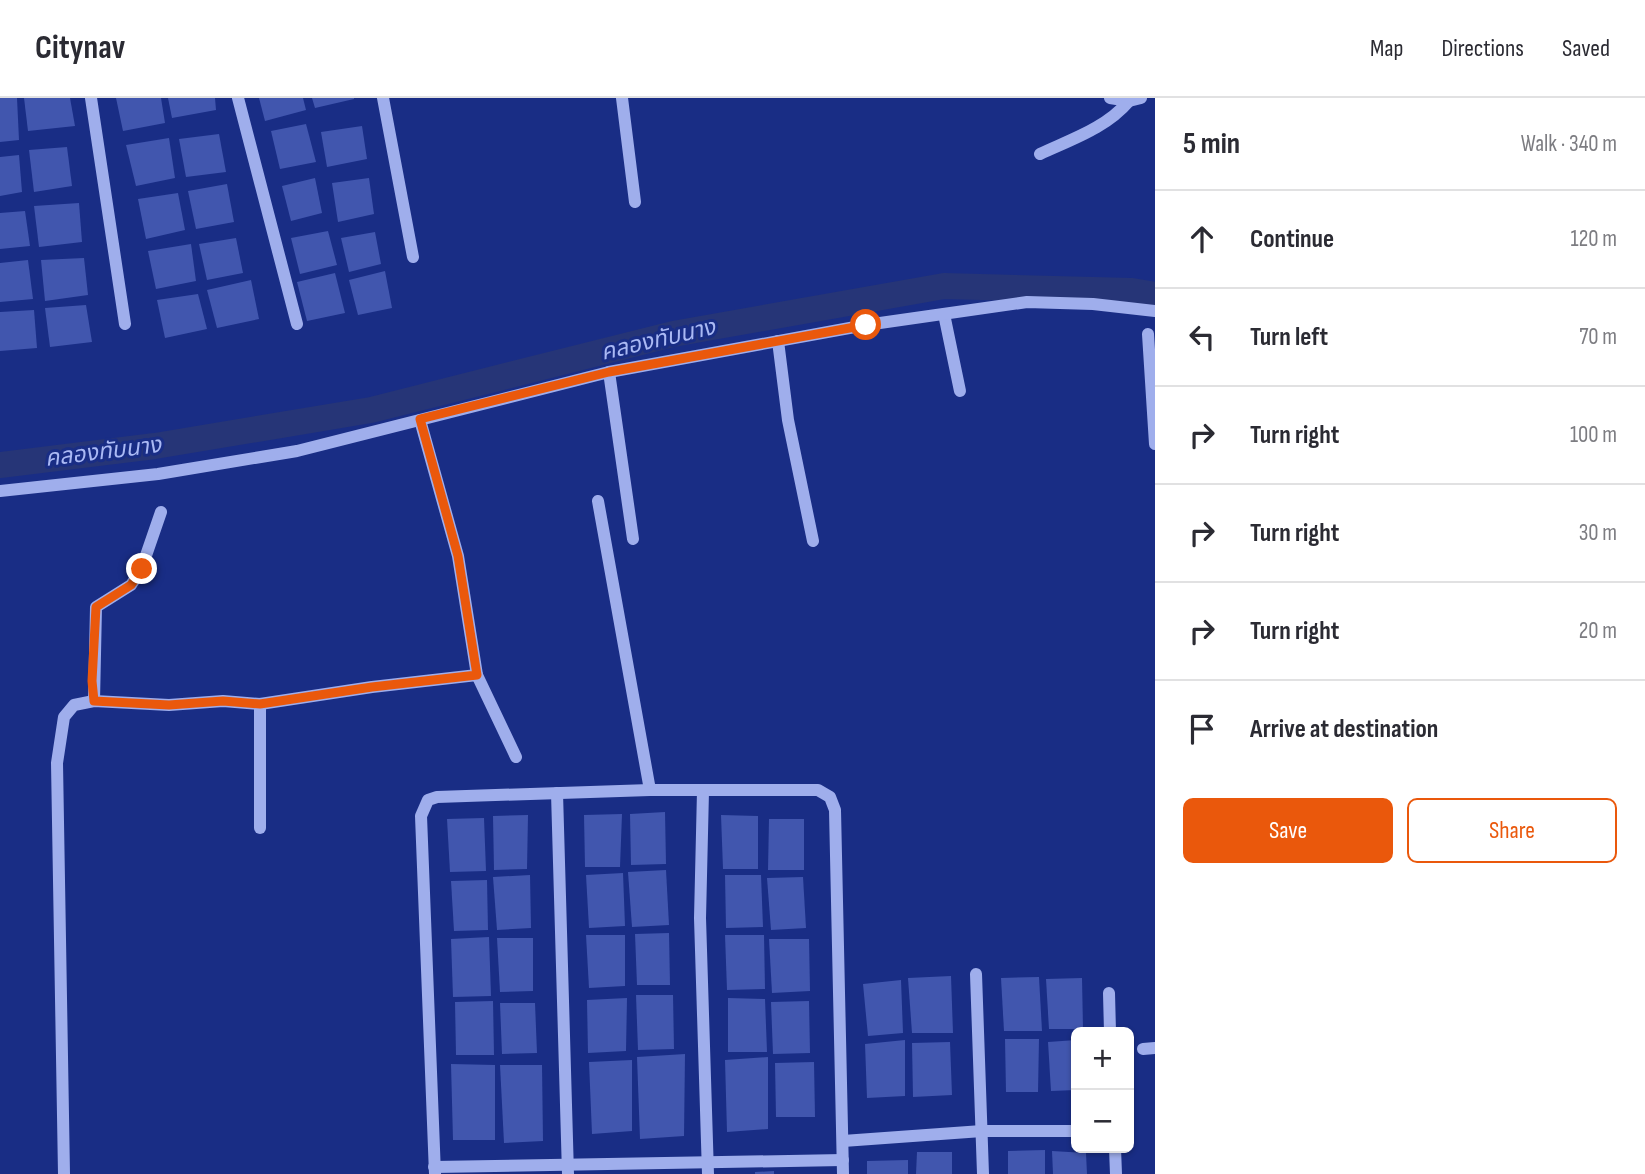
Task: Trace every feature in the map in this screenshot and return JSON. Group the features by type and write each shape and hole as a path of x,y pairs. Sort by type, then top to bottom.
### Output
{"street":[{"path":"92,98 125,324"},
{"path":"238,98 297,324"},
{"path":"383,98 413,257"},
{"path":"622,98 635,202"},
{"path":"1110,98 1135,99"},
{"path":"1040,154 1116,116 1135,99"},
{"path":"0,491 158,474 297,451 609,372 944,314 1027,302 1093,304 1155,311"},
{"path":"944,314 960,391"},
{"path":"1148,334 1155,444"},
{"path":"778,341 788,420 813,541"},
{"path":"609,372 633,540"},
{"path":"420,419 458,556 477,675 516,757"},
{"path":"598,501 650,790"},
{"path":"94,701 92,681 96,607 131,585 142,569 161,512"},
{"path":"64,1174 57,764 64,717 74,705 94,701 169,705 223,701 260,704 477,675"},
{"path":"260,704 260,828"},
{"path":"843,1160 708,1167 434,1170 421,816 428,800 437,797 650,790 818,789 830,797 835,810 843,1141 843,1160 843,1174"},
{"path":"703,790 700,918 708,1167"},
{"path":"557,793 568,1170"},
{"path":"976,974 983,1174"},
{"path":"1109,993 1111,1027"},
{"path":"843,1141 982,1130 1071,1130"},
{"path":"1115,1153 1116,1174"}],"building":[{"path":"0,98 17,98 19,140 0,142"},
{"path":"24,98 70,98 75,126 28,131"},
{"path":"116,98 161,98 165,123 123,131"},
{"path":"168,98 215,98 216,110 172,118"},
{"path":"259,98 303,98 306,110 265,121"},
{"path":"312,98 354,98 354,99 315,108"},
{"path":"306,124 316,162 280,169 271,131"},
{"path":"362,126 367,159 327,167 321,132"},
{"path":"219,134 226,172 186,177 179,139"},
{"path":"169,138 175,178 136,186 126,145"},
{"path":"67,147 72,186 34,192 29,150"},
{"path":"19,155 22,192 0,196 0,157"},
{"path":"315,178 322,213 291,221 282,186"},
{"path":"369,178 374,214 338,222 332,183"},
{"path":"227,184 234,222 196,229 188,191"},
{"path":"178,193 185,230 146,239 138,199"},
{"path":"79,203 82,242 39,247 34,206"},
{"path":"25,211 30,246 0,249 0,213"},
{"path":"328,231 337,265 300,274 291,238"},
{"path":"375,232 381,264 349,272 341,238"},
{"path":"236,238 243,273 207,280 199,244"},
{"path":"191,244 196,281 156,289 148,251"},
{"path":"84,258 88,295 45,301 41,260"},
{"path":"28,260 33,299 0,302 0,263"},
{"path":"385,271 392,308 358,315 349,280"},
{"path":"335,273 345,313 307,321 297,282"},
{"path":"251,280 259,319 217,328 207,290"},
{"path":"198,294 207,329 165,338 157,300"},
{"path":"86,305 92,342 50,347 45,308"},
{"path":"34,310 37,348 0,351 0,312"},
{"path":"665,812 666,864 631,865 630,814"},
{"path":"622,814 620,867 585,867 584,815"},
{"path":"528,815 527,869 494,870 493,816"},
{"path":"721,815 758,816 758,869 723,869"},
{"path":"484,818 486,871 450,872 447,819"},
{"path":"769,819 804,819 804,870 768,870"},
{"path":"666,870 669,925 632,927 628,872"},
{"path":"623,873 625,926 589,928 586,875"},
{"path":"530,875 531,928 497,930 493,877"},
{"path":"725,875 761,875 763,927 726,928"},
{"path":"803,877 806,928 771,930 767,878"},
{"path":"487,880 488,930 454,931 451,881"},
{"path":"669,933 670,985 637,985 635,934"},
{"path":"586,935 625,935 625,986 589,988"},
{"path":"725,935 764,935 765,989 727,990"},
{"path":"489,937 491,996 453,997 451,939"},
{"path":"497,938 533,938 533,991 500,992"},
{"path":"769,939 809,939 810,991 772,993"},
{"path":"951,976 953,1033 912,1033 908,978"},
{"path":"1039,977 1042,1031 1004,1031 1001,978"},
{"path":"1082,978 1083,1027 1049,1029 1046,979"},
{"path":"901,980 903,1033 868,1036 863,984"},
{"path":"636,995 673,995 674,1049 638,1050"},
{"path":"627,998 626,1051 588,1053 587,1000"},
{"path":"728,998 765,999 767,1052 728,1052"},
{"path":"493,1001 494,1055 456,1055 455,1002"},
{"path":"809,1001 810,1053 773,1054 771,1002"},
{"path":"500,1003 535,1003 537,1053 502,1054"},
{"path":"1005,1039 1039,1039 1038,1092 1006,1092"},
{"path":"905,1040 905,1096 867,1098 865,1044"},
{"path":"1071,1040 1071,1090 1051,1091 1048,1042"},
{"path":"950,1042 952,1095 913,1097 912,1043"},
{"path":"685,1054 684,1136 640,1139 637,1057"},
{"path":"768,1057 768,1129 727,1132 725,1060"},
{"path":"632,1060 632,1131 592,1134 589,1062"},
{"path":"814,1062 815,1117 776,1117 775,1063"},
{"path":"451,1064 495,1065 495,1140 453,1140"},
{"path":"500,1065 542,1065 543,1141 504,1143"},
{"path":"1045,1150 1045,1174 1008,1174 1008,1151"},
{"path":"1052,1151 1086,1153 1087,1174 1053,1174"},
{"path":"917,1152 952,1152 952,1174 916,1174"},
{"path":"908,1160 908,1174 867,1174 867,1161"},
{"path":"774,1171 774,1174 755,1174 755,1172"}],"waterway":[{"name":"คลองทับนาง","path":"0,465 155,446 371,410 673,334 944,286 1132,291 1155,295"}],"route":[{"path":"142,569 131,585 96,607 92,681 94,701 169,705 223,701 260,704 477,675 458,556 420,419 609,372 866,325"}]}
